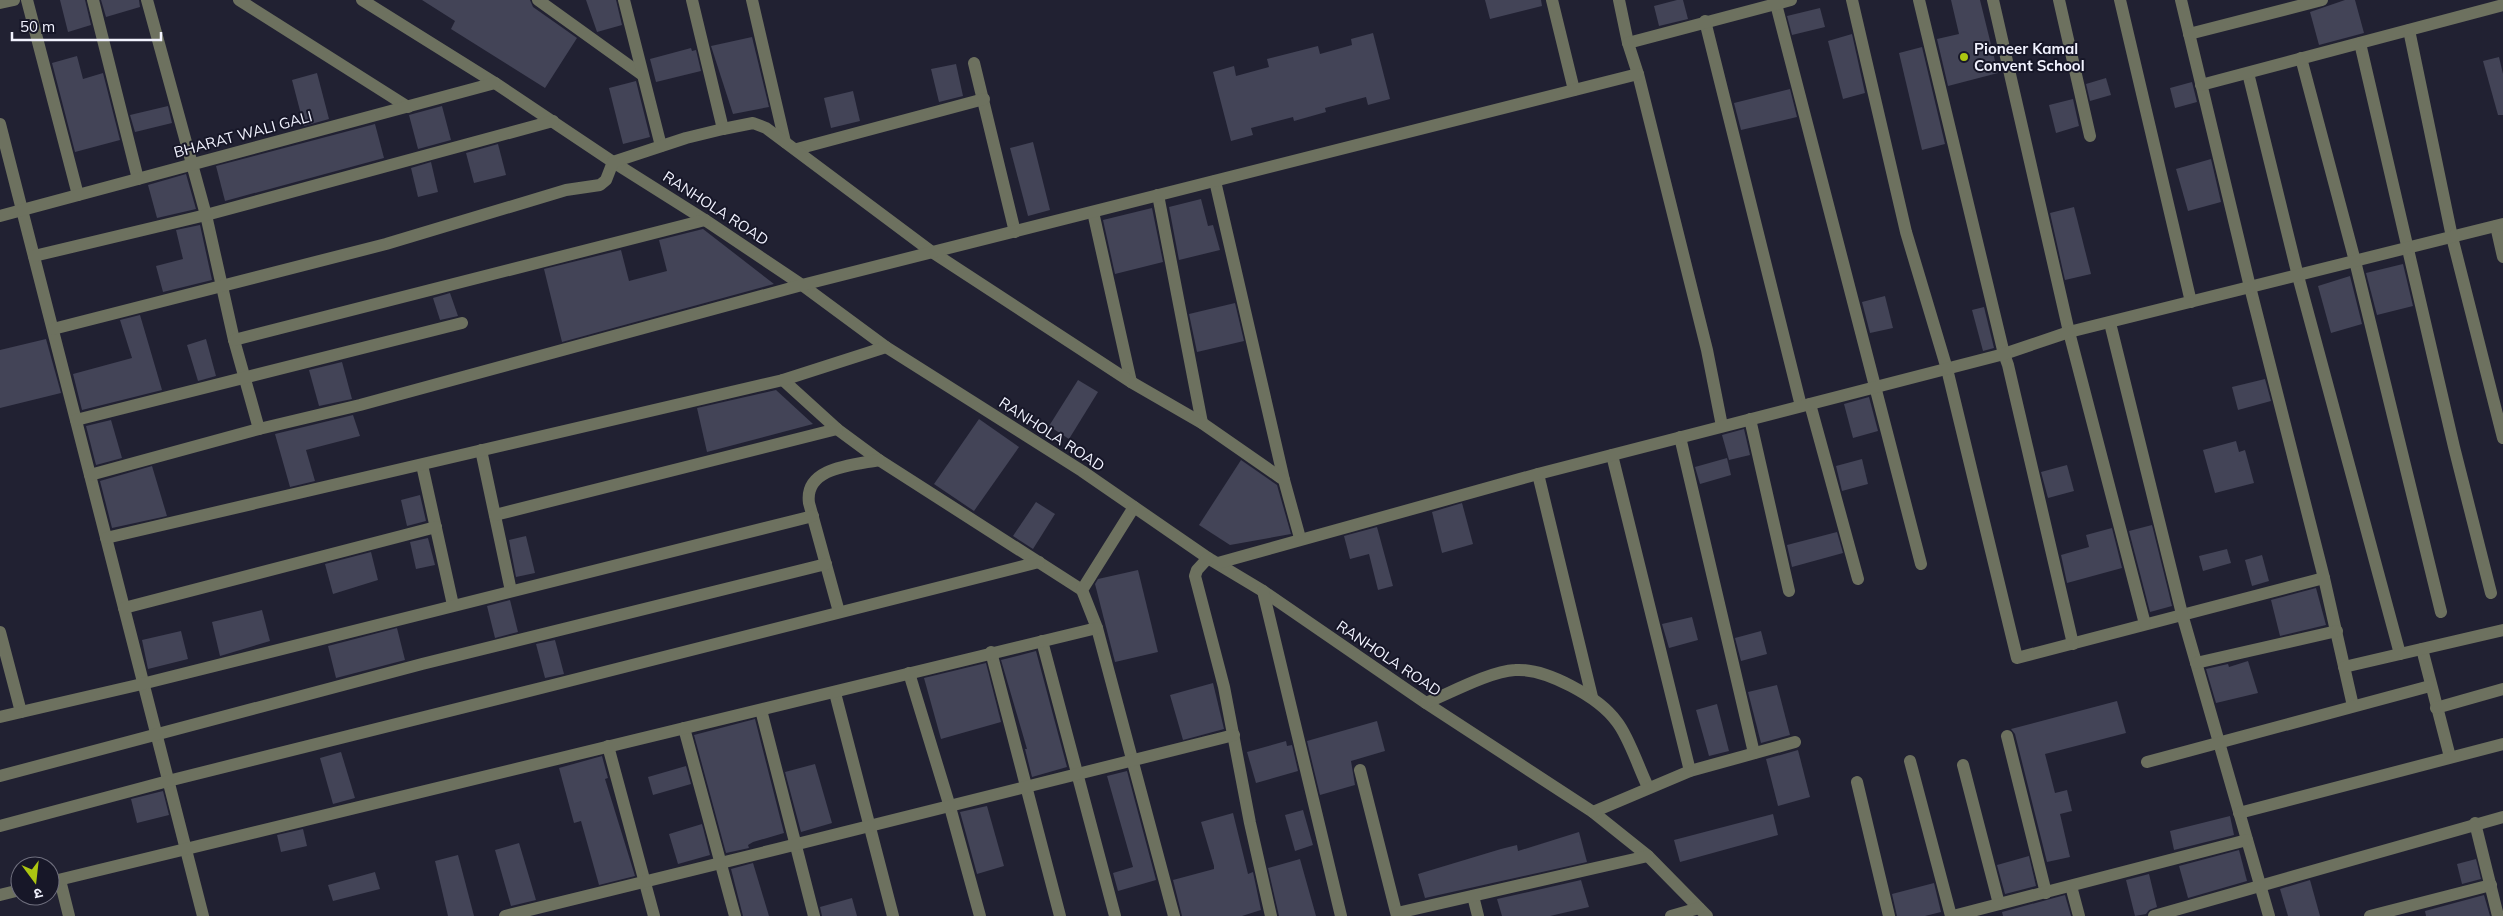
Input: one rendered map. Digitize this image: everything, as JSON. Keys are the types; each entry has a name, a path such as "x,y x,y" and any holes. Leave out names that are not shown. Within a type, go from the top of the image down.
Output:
{"street":[{"path":"0,4 14,0"},
{"path":"27,0 78,195"},
{"path":"93,0 138,179"},
{"path":"147,0 206,215 234,340 259,429"},
{"path":"238,0 408,107"},
{"name":"RANHOLA ROAD","path":"362,0 495,83 613,162 705,220 802,285 886,347 1082,471 1213,560 1263,591 1426,703 1593,812 1648,856 1703,912"},
{"path":"538,0 642,74"},
{"path":"624,0 661,146"},
{"path":"692,0 723,129"},
{"path":"752,0 785,142"},
{"path":"1552,0 1574,90"},
{"path":"1618,0 1707,350 1722,426"},
{"path":"1628,43 1705,21 1791,0"},
{"path":"1852,0 1906,232 1947,369 2017,658 2324,578"},
{"path":"1919,0 2008,365 2072,644"},
{"path":"1992,0 2069,332 2145,624"},
{"path":"2059,0 2090,136"},
{"path":"2120,0 2191,302"},
{"path":"2181,0 2250,288 2324,578 2352,706"},
{"path":"2189,34 2322,0"},
{"path":"1776,4 1921,564"},
{"path":"2202,85 2503,5"},
{"path":"1705,21 1806,405 1858,579"},
{"path":"2409,30 2452,237 2503,438"},
{"path":"2360,43 2454,446 2492,593"},
{"path":"2301,58 2355,261 2441,612"},
{"path":"974,63 1015,232"},
{"path":"2248,73 2298,276 2400,654"},
{"path":"90,475 259,429 360,405 802,285 1638,74"},
{"name":"BHARAT WALI GALI","path":"0,216 495,83"},
{"path":"796,149 984,100"},
{"path":"34,256 206,215 553,121"},
{"path":"53,329 386,244 566,190 600,185 606,180 613,162 661,146 753,123 766,128 796,149 932,252 1131,382 1202,423 1284,480"},
{"path":"0,126 203,916"},
{"path":"1215,181 1284,480 1300,538"},
{"path":"1158,195 1202,423"},
{"path":"1092,212 1131,382"},
{"path":"234,340 705,220"},
{"path":"1271,916 1250,823 1224,687 1195,576 1197,570 1213,560 2004,354 2069,332 2499,225 2503,257"},
{"path":"76,420 462,323"},
{"path":"2110,323 2182,614 2269,916"},
{"path":"106,538 783,380 886,347"},
{"path":"783,380 837,429 879,460 1082,590 1096,628 1174,916"},
{"path":"1750,419 1789,591"},
{"path":"495,515 837,429"},
{"path":"1680,437 1754,753"},
{"path":"481,450 512,591"},
{"path":"1612,455 1690,771"},
{"path":"839,612 808,494 810,484 818,476 836,469 879,460"},
{"path":"422,465 453,604"},
{"path":"1538,474 1592,697"},
{"path":"1082,590 1134,507"},
{"path":"0,717 142,684 453,604 813,516"},
{"path":"124,608 436,526"},
{"path":"0,826 168,781 1039,562"},
{"path":"0,776 155,733 422,664 826,564"},
{"path":"1263,591 1341,916"},
{"path":"60,880 608,746 835,693 991,652 1096,628"},
{"path":"2196,663 2336,630"},
{"path":"2344,667 2503,630"},
{"path":"0,632 21,712"},
{"path":"1042,641 1079,773 1115,916"},
{"path":"2422,649 2430,686 2450,757"},
{"path":"991,652 1024,786 1060,916"},
{"path":"1426,703 1494,675 1514,670 1536,670 1592,697 1617,722 1648,787"},
{"path":"909,673 980,916"},
{"path":"2146,762 2430,686"},
{"path":"2436,708 2503,689"},
{"path":"835,693 893,916"},
{"path":"760,710 814,916"},
{"path":"684,728 735,916"},
{"path":"505,916 796,844 870,828 950,808 1024,786 1234,735"},
{"path":"2007,736 2046,893"},
{"path":"1593,812 1648,787 1690,771 1795,742"},
{"path":"2239,813 2503,744"},
{"path":"608,746 654,916"},
{"path":"1910,761 1952,916 2247,840"},
{"path":"1963,765 1999,904"},
{"path":"1360,770 1397,915 1648,856"},
{"path":"1857,782 1889,916"},
{"path":"2154,916 2260,887 2476,823 2503,817"},
{"path":"2476,823 2498,916"},
{"path":"2071,886 2079,916"},
{"path":"2370,916 2491,886"},
{"path":"60,894 69,916"},
{"path":"1473,896 1478,916"},
{"path":"1671,916 1703,912"}],"building":[{"path":"60,0 85,0 91,25 68,32"},
{"path":"101,0 139,0 140,7 106,17"},
{"path":"422,0 530,0 533,7 577,38 545,88 451,29 455,21"},
{"path":"586,0 616,0 622,25 597,32"},
{"path":"1485,0 1541,0 1542,6 1490,19"},
{"path":"1683,0 1688,19 1659,26 1654,6"},
{"name":"Pioneer Kamal Convent School","path":"1951,0 1980,0 1998,73 1948,86 1937,39 1959,34"},
{"path":"2345,0 2355,0 2364,33 2319,45 2310,12"},
{"path":"1820,8 1825,27 1792,35 1787,16"},
{"path":"1373,33 1390,99 1368,105 1366,97 1325,108 1326,112 1294,121 1293,117 1251,128 1253,135 1231,141 1213,72 1234,66 1236,76 1269,67 1267,59 1318,46 1320,54 1352,45 1351,39"},
{"path":"1852,34 1865,93 1843,99 1828,41"},
{"path":"752,37 769,107 733,114 711,46"},
{"path":"1922,47 1945,144 1922,150 1899,53"},
{"path":"691,48 692,51 696,50 701,71 656,82 650,59"},
{"path":"77,56 83,79 103,73 120,140 75,152 52,63"},
{"path":"2499,57 2503,74 2503,115 2498,115 2483,61"},
{"path":"956,64 963,96 939,102 931,69"},
{"path":"317,73 329,119 304,126 292,80"},
{"path":"2106,78 2111,95 2090,101 2086,84"},
{"path":"636,81 650,137 623,144 609,88"},
{"path":"2192,82 2197,102 2175,108 2170,88"},
{"path":"1790,89 1797,117 1741,130 1734,103"},
{"path":"853,91 860,121 831,128 824,98"},
{"path":"2073,99 2079,126 2056,133 2049,105"},
{"path":"168,106 172,123 135,132 130,115"},
{"path":"442,106 451,140 418,149 409,115"},
{"path":"375,124 384,158 225,201 216,166"},
{"path":"1033,142 1050,210 1028,216 1010,148"},
{"path":"498,144 506,175 474,183 466,153"},
{"path":"2211,159 2221,202 2188,211 2176,169"},
{"path":"431,162 438,192 418,197 411,168"},
{"path":"186,174 196,209 157,218 148,185"},
{"path":"1201,199 1208,226 1213,225 1220,250 1179,260 1169,207"},
{"path":"2074,207 2091,274 2065,280 2050,213"},
{"path":"1152,208 1163,262 1115,274 1103,220"},
{"path":"200,225 212,280 163,292 156,266 183,259 176,230"},
{"path":"703,229 774,284 562,342 544,269 621,250 629,281 667,271 659,240"},
{"path":"2403,264 2413,306 2377,315 2366,273"},
{"path":"2350,276 2362,324 2331,333 2318,286"},
{"path":"450,293 458,316 440,320 433,298"},
{"path":"1885,296 1893,328 1870,333 1862,302"},
{"path":"1235,303 1244,341 1197,352 1189,314"},
{"path":"1984,307 1994,348 1983,351 1972,310"},
{"path":"140,315 162,390 82,410 73,374 132,358 120,320"},
{"path":"46,339 61,393 0,408 0,350"},
{"path":"206,339 216,376 198,381 187,345"},
{"path":"342,362 352,399 319,406 309,370"},
{"path":"2265,379 2271,401 2238,410 2232,387"},
{"path":"1078,380 1098,392 1069,439 1049,426"},
{"path":"776,390 813,424 707,452 697,408"},
{"path":"1869,397 1878,431 1853,438 1844,404"},
{"path":"353,415 360,436 306,450 315,481 290,487 275,434"},
{"path":"979,419 1019,447 974,511 934,484"},
{"path":"111,420 122,458 96,465 86,426"},
{"path":"1744,429 1750,455 1729,460 1722,435"},
{"path":"2236,441 2239,452 2245,450 2254,483 2215,493 2203,450"},
{"path":"1727,458 1731,475 1700,484 1695,467"},
{"path":"1862,459 1868,484 1842,491 1836,466"},
{"path":"1241,460 1277,485 1291,534 1230,545 1199,525"},
{"path":"2067,465 2074,491 2048,498 2041,472"},
{"path":"152,466 167,516 112,528 100,481"},
{"path":"420,495 426,521 407,526 401,500"},
{"path":"1036,502 1055,514 1033,549 1013,536"},
{"path":"1462,503 1473,544 1442,553 1432,512"},
{"path":"2152,525 2172,606 2150,612 2129,531"},
{"path":"1377,527 1393,586 1378,590 1369,554 1350,559 1344,536"},
{"path":"2112,528 2122,568 2067,583 2061,555 2089,547 2086,535"},
{"path":"1837,532 1843,553 1792,567 1787,545"},
{"path":"526,536 535,573 516,577 509,540"},
{"path":"428,538 435,565 416,569 410,542"},
{"path":"2227,549 2231,563 2203,571 2199,556"},
{"path":"371,552 378,580 333,594 325,564"},
{"path":"2262,555 2269,581 2252,586 2245,560"},
{"path":"1138,570 1158,652 1115,662 1095,584 1098,579"},
{"path":"2316,588 2326,625 2280,636 2271,600"},
{"path":"510,600 518,632 495,638 487,606"},
{"path":"262,610 270,641 220,656 212,622"},
{"path":"1692,617 1698,640 1669,648 1662,624"},
{"path":"397,628 405,660 336,678 328,646"},
{"path":"181,631 188,659 148,669 142,640"},
{"path":"1761,631 1767,654 1741,661 1735,638"},
{"path":"555,640 564,674 545,678 536,644"},
{"path":"1036,651 1067,767 1032,777 1025,749 1027,749 1001,660"},
{"path":"2248,661 2258,693 2216,703 2206,669 2228,664 2229,667"},
{"path":"986,663 1001,722 941,739 924,678"},
{"path":"1213,683 1224,729 1183,740 1170,695"},
{"path":"1777,685 1790,735 1761,743 1748,692"},
{"path":"2117,701 2126,733 2045,754 2055,793 2067,790 2072,811 2060,814 2070,857 2047,862 2015,734 2011,729"},
{"path":"1717,704 1729,751 1709,756 1696,710"},
{"path":"755,719 784,833 753,842 748,845 749,848 726,853 694,735"},
{"path":"1377,721 1385,751 1351,761 1355,785 1320,795 1307,741"},
{"path":"1286,741 1287,746 1292,745 1298,771 1256,783 1247,752"},
{"path":"1798,750 1810,797 1778,806 1766,759"},
{"path":"341,752 355,798 333,804 320,758"},
{"path":"602,756 608,778 605,779 635,876 599,885 581,821 574,823 559,768"},
{"path":"815,764 832,823 801,832 785,772"},
{"path":"686,766 691,784 653,795 648,777"},
{"path":"1127,771 1156,880 1118,891 1113,873 1133,867 1107,776"},
{"path":"163,791 169,815 137,823 131,799"},
{"path":"987,806 1004,866 977,874 960,812"},
{"path":"1303,810 1313,845 1295,851 1285,815"},
{"path":"1233,813 1248,874 1253,872 1261,910 1242,916 1182,916 1173,880 1214,869 1201,822"},
{"path":"1773,814 1778,835 1680,862 1674,840"},
{"path":"2230,816 2234,835 2174,850 2170,831"},
{"path":"702,824 710,855 678,864 669,834"},
{"path":"303,829 307,846 281,852 277,835"},
{"path":"1579,832 1587,862 1425,898 1418,874 1501,849 1517,845 1518,851"},
{"path":"519,843 536,900 511,906 495,850"},
{"path":"2239,850 2247,881 2188,898 2179,866"},
{"path":"458,855 474,916 448,916 435,861"},
{"path":"2029,856 2036,886 2005,894 1997,865"},
{"path":"1300,859 1316,916 1279,916 1268,868"},
{"path":"2476,859 2481,879 2462,884 2457,864"},
{"path":"753,863 769,916 743,916 731,869"},
{"path":"375,872 380,889 333,901 328,885"},
{"path":"2149,874 2157,907 2149,910 2146,914 2135,916 2126,880"},
{"path":"1581,880 1589,907 1550,916 1502,916 1497,899"},
{"path":"2310,880 2320,916 2288,916 2280,889"},
{"path":"1934,883 1941,912 1925,916 1897,916 1892,894"},
{"path":"2065,895 2071,916 2003,916 2002,912"},
{"path":"2484,895 2490,916 2426,916 2425,911"},
{"path":"852,898 857,916 822,916 820,907"}],"place":[{"name":"Pioneer Kamal Convent School","path":"1964,57"}]}
